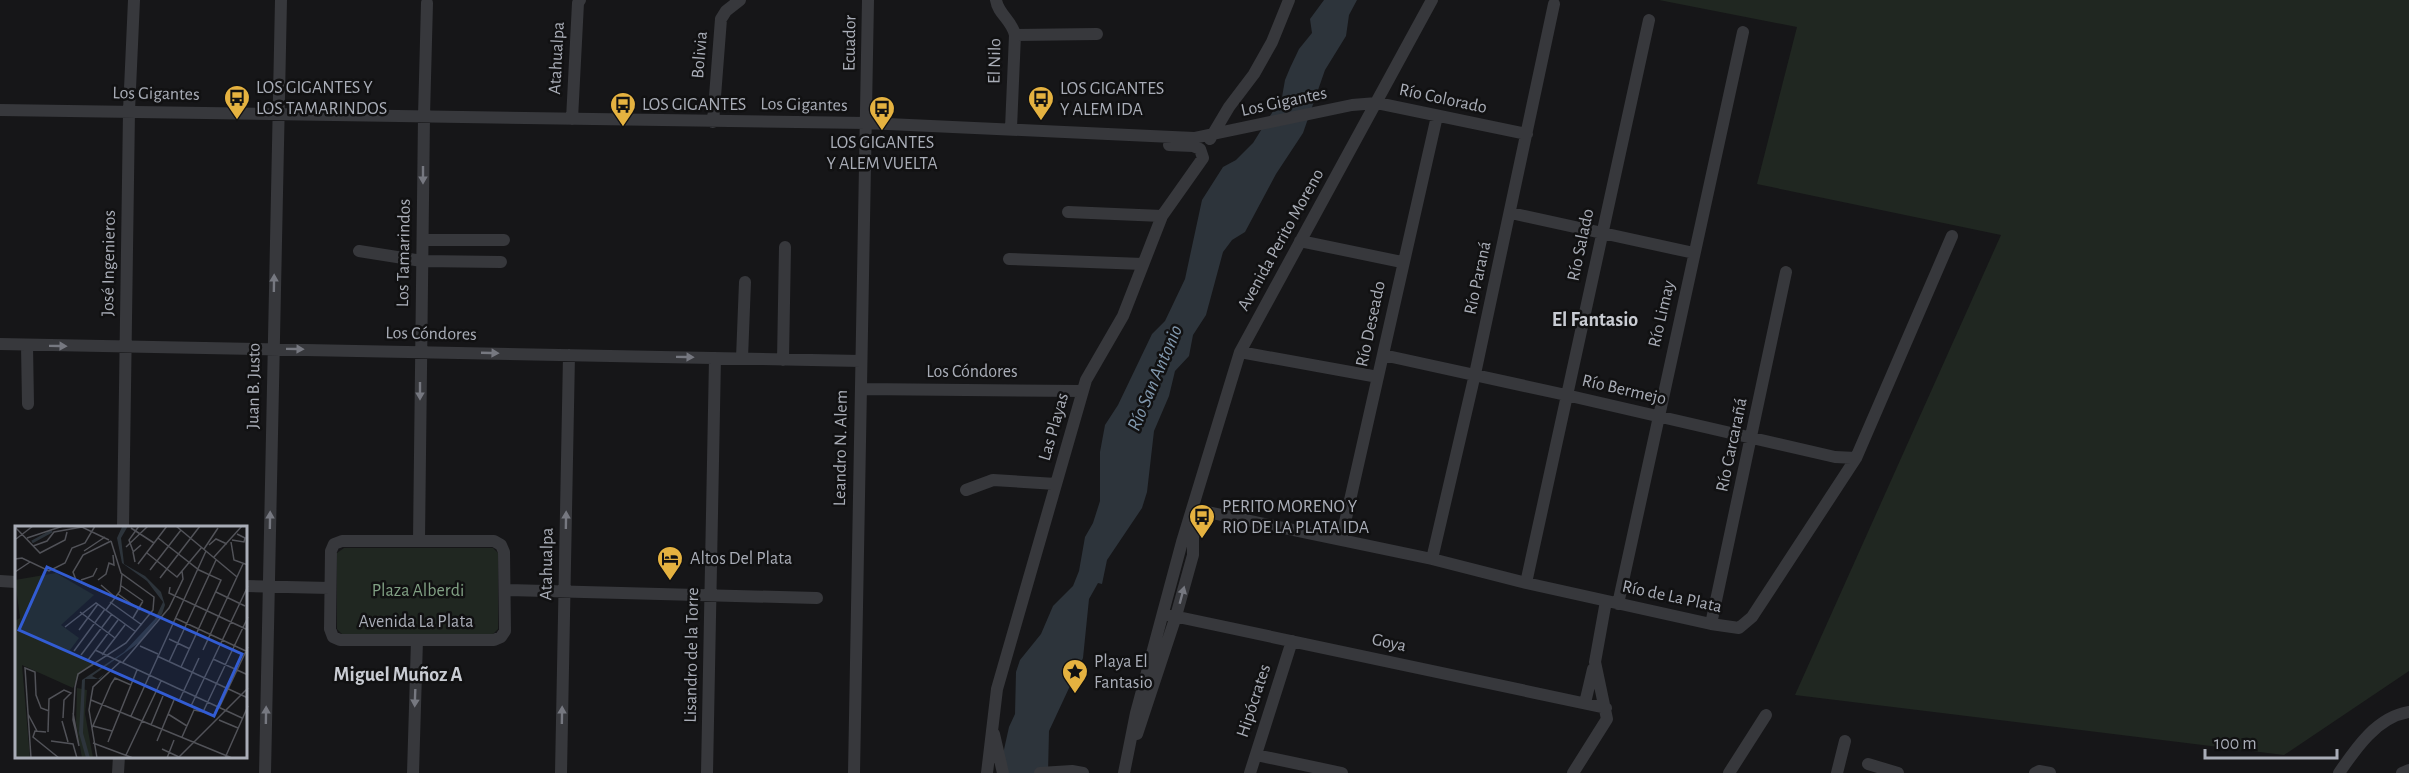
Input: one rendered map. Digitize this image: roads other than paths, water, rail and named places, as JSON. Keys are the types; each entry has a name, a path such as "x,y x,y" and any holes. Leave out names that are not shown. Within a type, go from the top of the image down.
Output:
{"street":[{"name":"José Ingenieros","path":"123,526 129,111 134,0"},
{"name":"Juan B. Justo","path":"265,773 281,0"},
{"name":"Atahualpa","path":"572,119 580,0"},
{"name":"Bolivia","path":"713,122 721,19 726,11 740,0"},
{"name":"Ecuador","path":"866,123 868,0"},
{"name":"El Nilo","path":"996,0 998,8 1011,22 1015,35 1011,128"},
{"name":"Las Playas","path":"987,773 997,689 1086,380 1123,316 1162,216 1203,156 1229,107 1254,74 1272,42 1289,0"},
{"name":"Avenida Perito Moreno","path":"1124,773 1130,750 1144,717 1170,615 1193,555 1194,509 1240,352 1432,0"},
{"name":"Los Tamarindos","path":"419,540 427,3"},
{"name":"Río Paraná","path":"1432,559 1475,374 1554,4"},
{"name":"Río Salado","path":"1526,583 1649,21"},
{"name":"Río Limay","path":"1585,703 1658,416 1743,32"},
{"path":"1015,35 1097,34"},
{"name":"Río Colorado","path":"1352,105 1377,103 1527,134"},
{"name":"Los Gigantes","path":"0,110 866,123 1011,128 1162,137 1208,136 1352,105"},
{"name":"Río Deseado","path":"1341,540 1402,262 1437,116"},
{"name":"Leandro N. Alem","path":"854,773 866,123"},
{"path":"1109,134 1131,141 1193,146 1200,149 1203,156"},
{"path":"1068,212 1162,216"},
{"path":"1510,213 1694,253"},
{"name":"Río de La Plata","path":"1194,509 1432,559 1612,603 1739,628 1748,623 1856,459 1952,236"},
{"path":"423,240 504,240"},
{"path":"1300,241 1402,262"},
{"path":"783,360 785,247"},
{"path":"359,252 422,261 501,262"},
{"path":"1009,259 1143,264"},
{"name":"Río Carcarañá","path":"1711,624 1786,272"},
{"path":"742,358 745,282"},
{"name":"Los Cóndores","path":"0,344 421,351 861,362"},
{"path":"27,345 28,404"},
{"path":"1240,352 1378,377"},
{"name":"Atahualpa","path":"561,773 569,356"},
{"name":"Río Bermejo","path":"1383,356 1475,374 1835,457 1856,459"},
{"name":"Lisandro de la Torre","path":"707,773 715,358"},
{"name":"Los Cóndores","path":"861,389 1083,391"},
{"path":"966,490 993,480 1056,484"},
{"name":"Avenida La Plata","path":"419,540 494,541 499,543 504,552 505,631 498,639 340,640 333,637 330,629 330,588 332,551 338,542 419,540"},
{"path":"0,581 15,582"},
{"path":"248,586 330,588"},
{"path":"505,590 817,598"},
{"name":"Goya","path":"1170,615 1606,708"},
{"path":"413,773 417,640"},
{"name":"Hipócrates","path":"1250,773 1292,641"},
{"path":"1573,773 1607,719 1595,662"},
{"path":"2339,773 2348,767 2376,728 2394,716 2409,712"},
{"path":"1729,773 1766,715"},
{"path":"992,727 1003,773"},
{"path":"1837,773 1845,741"},
{"path":"1256,755 1342,773"},
{"path":"118,773 119,758"},
{"path":"1868,764 1898,773"},
{"path":"2402,773 2409,770"},
{"path":"1040,773 1072,771 1083,773"},
{"path":"2035,773 2039,771 2050,773"}],"water":[{"name":"Río San Antonio","path":"1324,0 1357,0 1349,15 1346,36 1325,70 1303,133 1276,174 1245,232 1232,240 1223,252 1206,315 1193,335 1189,356 1175,371 1169,396 1154,431 1147,492 1142,508 1107,560 1102,584 1098,583 1089,599 1083,658 1049,731 1048,773 1005,773 1003,754 1009,727 1015,714 1016,672 1020,660 1041,634 1053,606 1073,586 1079,571 1085,537 1093,523 1100,501 1100,452 1105,425 1118,405 1152,334 1165,321 1185,279 1202,200 1223,167 1236,160 1253,143 1282,97 1290,68 1299,49 1312,33 1310,19"}],"place":[{"name":"LOS GIGANTES Y LOS TAMARINDOS","path":"237,121"},
{"name":"LOS GIGANTES Y ALEM IDA","path":"1041,122"},
{"name":"LOS GIGANTES","path":"623,128"},
{"name":"LOS GIGANTES Y ALEM VUELTA","path":"882,132"},
{"name":"PERITO MORENO Y RIO DE LA PLATA IDA","path":"1202,540"},
{"name":"Altos Del Plata","path":"670,582"},
{"name":"Playa El Fantasio","path":"1075,695"}],"district":[{"name":"El Fantasio","path":"1595,320"},
{"name":"Miguel Muñoz A","path":"398,675"}],"park label":[{"name":"Plaza Alberdi","path":"418,591"}]}
